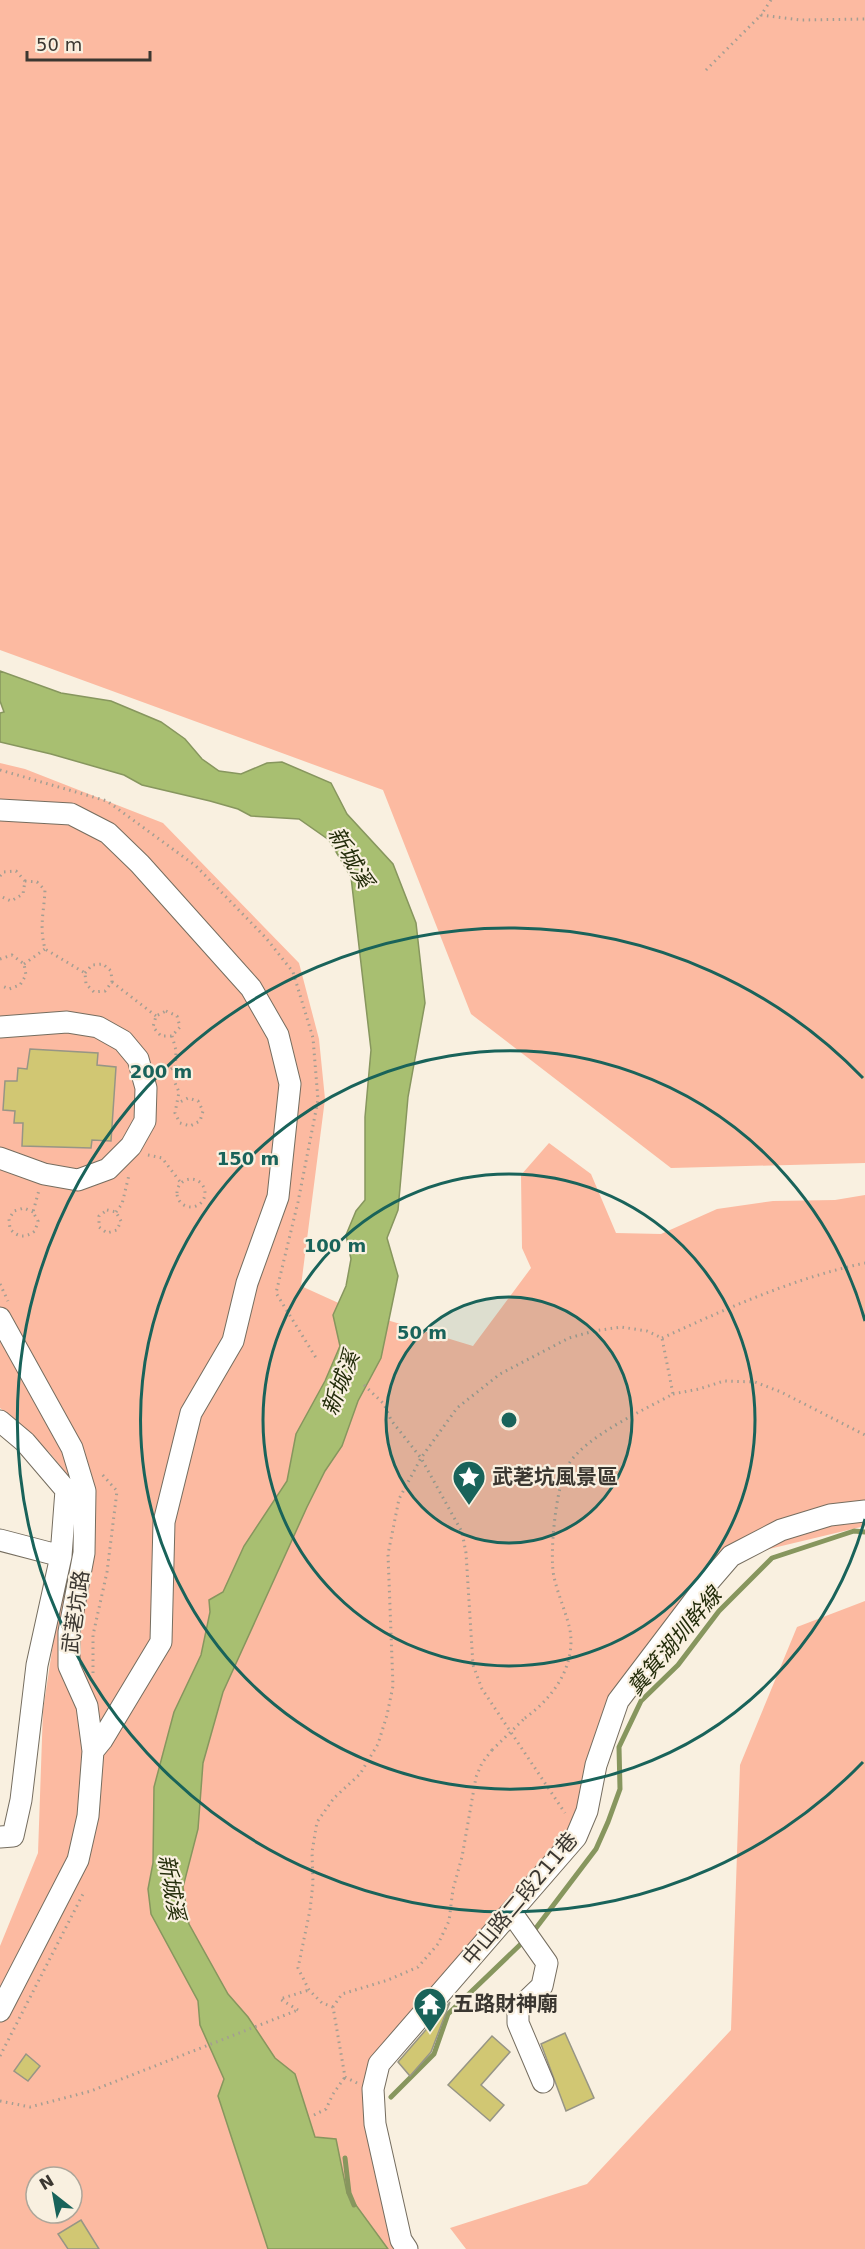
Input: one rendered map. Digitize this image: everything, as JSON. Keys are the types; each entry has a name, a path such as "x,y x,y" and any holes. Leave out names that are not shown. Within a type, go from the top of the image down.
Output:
{"street":[{"path":"0,810 71,814 108,833 140,864 250,988 278,1035 290,1084 278,1197 247,1283 233,1341 190,1413 164,1522 161,1642 102,1740 93,1751"},
{"path":"0,1027 67,1022 98,1027 123,1041 138,1059 146,1088 145,1121 131,1146 108,1169 78,1180 44,1174 0,1158"},
{"name":"武荖坑路","path":"0,1318 72,1448 85,1491 84,1553 69,1632 69,1665 87,1706 93,1751 88,1816 78,1860 0,2011"},
{"path":"0,1420 25,1443 66,1490 61,1556 37,1665 21,1800 13,1836 0,1837"},
{"name":"中山路二段211巷","path":"407,2249 401,2240 375,2124 373,2089 379,2064 520,1924 576,1837 587,1811 596,1765 618,1701 706,1585 731,1556 781,1530 830,1515 865,1511"},
{"path":"0,1540 61,1556"},
{"path":"520,1924 547,1963 542,1986 518,2009 518,2023 543,2082"}],"path":[{"path":"705,70 761,15 771,0"},
{"path":"761,15 801,20 865,19"},
{"path":"0,876 3,872 16,871 25,881 38,882 45,890 41,919 41,934 45,949 85,974"},
{"path":"0,896 11,901 22,894 25,881"},
{"path":"24,963 45,949"},
{"path":"0,959 12,955 24,963 26,975 21,985 9,989 0,985"},
{"path":"103,964 111,971 112,982 105,991 94,992 86,984 85,974 92,965 103,964"},
{"path":"112,982 156,1016"},
{"path":"166,1011 177,1016 180,1027 172,1036 161,1036 153,1027 156,1016 166,1011"},
{"path":"172,1036 176,1050 174,1067 179,1092 175,1113 180,1123 190,1126 200,1121 203,1111 198,1101 188,1098 178,1103"},
{"path":"131,1146 138,1156 151,1154 162,1158 181,1183"},
{"path":"117,1212 127,1186 131,1146"},
{"path":"190,1179 200,1182 205,1190 204,1200 196,1207 187,1207 179,1202 176,1192 181,1183 190,1179"},
{"path":"298,1202 276,1293 318,1361"},
{"path":"24,1208 33,1212 38,1221 35,1231 27,1237 17,1236 10,1229 9,1219 14,1211 24,1208"},
{"path":"107,1210 117,1212 121,1221 117,1230 107,1233 99,1227 99,1216 107,1210"},
{"path":"662,1338 754,1297 794,1282 865,1263"},
{"path":"333,2007 322,2003 309,1990 298,1968 310,1910 313,1883 312,1852 317,1822 334,1798 360,1774 378,1744 384,1725 393,1686 388,1554 399,1499 421,1458 457,1408 500,1374 569,1338 594,1331 621,1327 647,1330 662,1338"},
{"path":"662,1338 673,1394"},
{"path":"314,2115 326,2109 345,2077 333,2007 342,1994 388,1980 418,1967 438,1944 449,1921 453,1889 462,1857 476,1777 482,1763 525,1718 542,1706 568,1668 570,1632 554,1575 555,1515 558,1491 568,1465 582,1449 611,1428 673,1394 724,1381 755,1382 781,1392 865,1435"},
{"path":"364,1385 384,1404 391,1420 421,1458 462,1532 466,1553 473,1665 482,1689 502,1722 553,1794 568,1818 576,1837"},
{"path":"0,2101 30,2107 91,2091 298,2010 280,1999 309,1990"},
{"path":"345,2077 373,2089"}],"shaded area":[{"path":"0,0 865,0 865,1163 671,1168 471,1014 383,790 0,650"},
{"name":"武荖坑風景區","path":"0,763 25,769 163,823 299,963 319,1039 325,1099 301,1286 354,1310 473,1346 531,1268 522,1248 521,1175 549,1143 591,1174 616,1233 661,1234 717,1209 773,1201 835,1200 865,1195 865,1526 769,1549 733,1564 624,1707 584,1840 552,1882 506,1927 363,2099 389,2180 415,2249 0,2249 0,1946 38,1853 43,1710 77,1486 49,1452 0,1408"},
{"path":"865,1601 865,2249 466,2249 450,2228 587,2184 731,2030 740,1765 797,1627"}],"water":[{"name":"新城溪","path":"0,671 61,693 111,701 161,722 185,739 202,759 219,771 241,774 267,763 282,762 331,783 347,814 393,864 416,923 425,1003 408,1097 398,1210 387,1238 398,1276 381,1358 358,1401 342,1446 325,1471 307,1507 223,1692 203,1763 198,1829 183,1887 189,1924 228,1994 248,2017 275,2058 295,2074 315,2137 336,2139 347,2193 388,2249 268,2249 218,2096 224,2079 200,2025 198,2001 151,1914 148,1889 153,1863 154,1787 174,1712 201,1655 210,1612 209,1600 223,1592 244,1546 287,1481 296,1434 325,1381 340,1346 333,1315 346,1286 351,1259 346,1235 356,1211 365,1200 365,1117 371,1050 351,877 329,840 299,819 251,816 238,809 210,801 142,785 124,775 0,742 0,713 4,712 0,701"}],"building":[{"path":"30,1049 98,1053 97,1065 116,1067 111,1141 92,1140 91,1148 22,1146 23,1123 14,1123 15,1111 3,1110 5,1081 17,1081 18,1068 27,1069"},
{"name":"五路財神廟","path":"450,2002 431,2052 410,2076 398,2062"},
{"path":"565,2033 594,2098 566,2111 541,2044"},
{"path":"492,2036 510,2052 481,2085 504,2105 490,2121 448,2085"},
{"path":"26,2054 40,2066 28,2081 14,2071"},
{"path":"73,2225 84,2225 99,2249 68,2249 58,2234"}],"waterway":[{"name":"糞箕湖圳幹線","path":"533,1932 596,1849 620,1789 619,1747 641,1701 678,1665 719,1611 772,1558 854,1531 865,1532"},
{"name":"糞箕湖圳幹線","path":"391,2097 434,2054 448,2014 524,1941"},
{"name":"糞箕湖圳幹線","path":"345,2158 349,2193 354,2205"}],"place":[{"name":"武荖坑風景區","path":"469,1506"},
{"name":"五路財神廟","path":"430,2033"}]}
